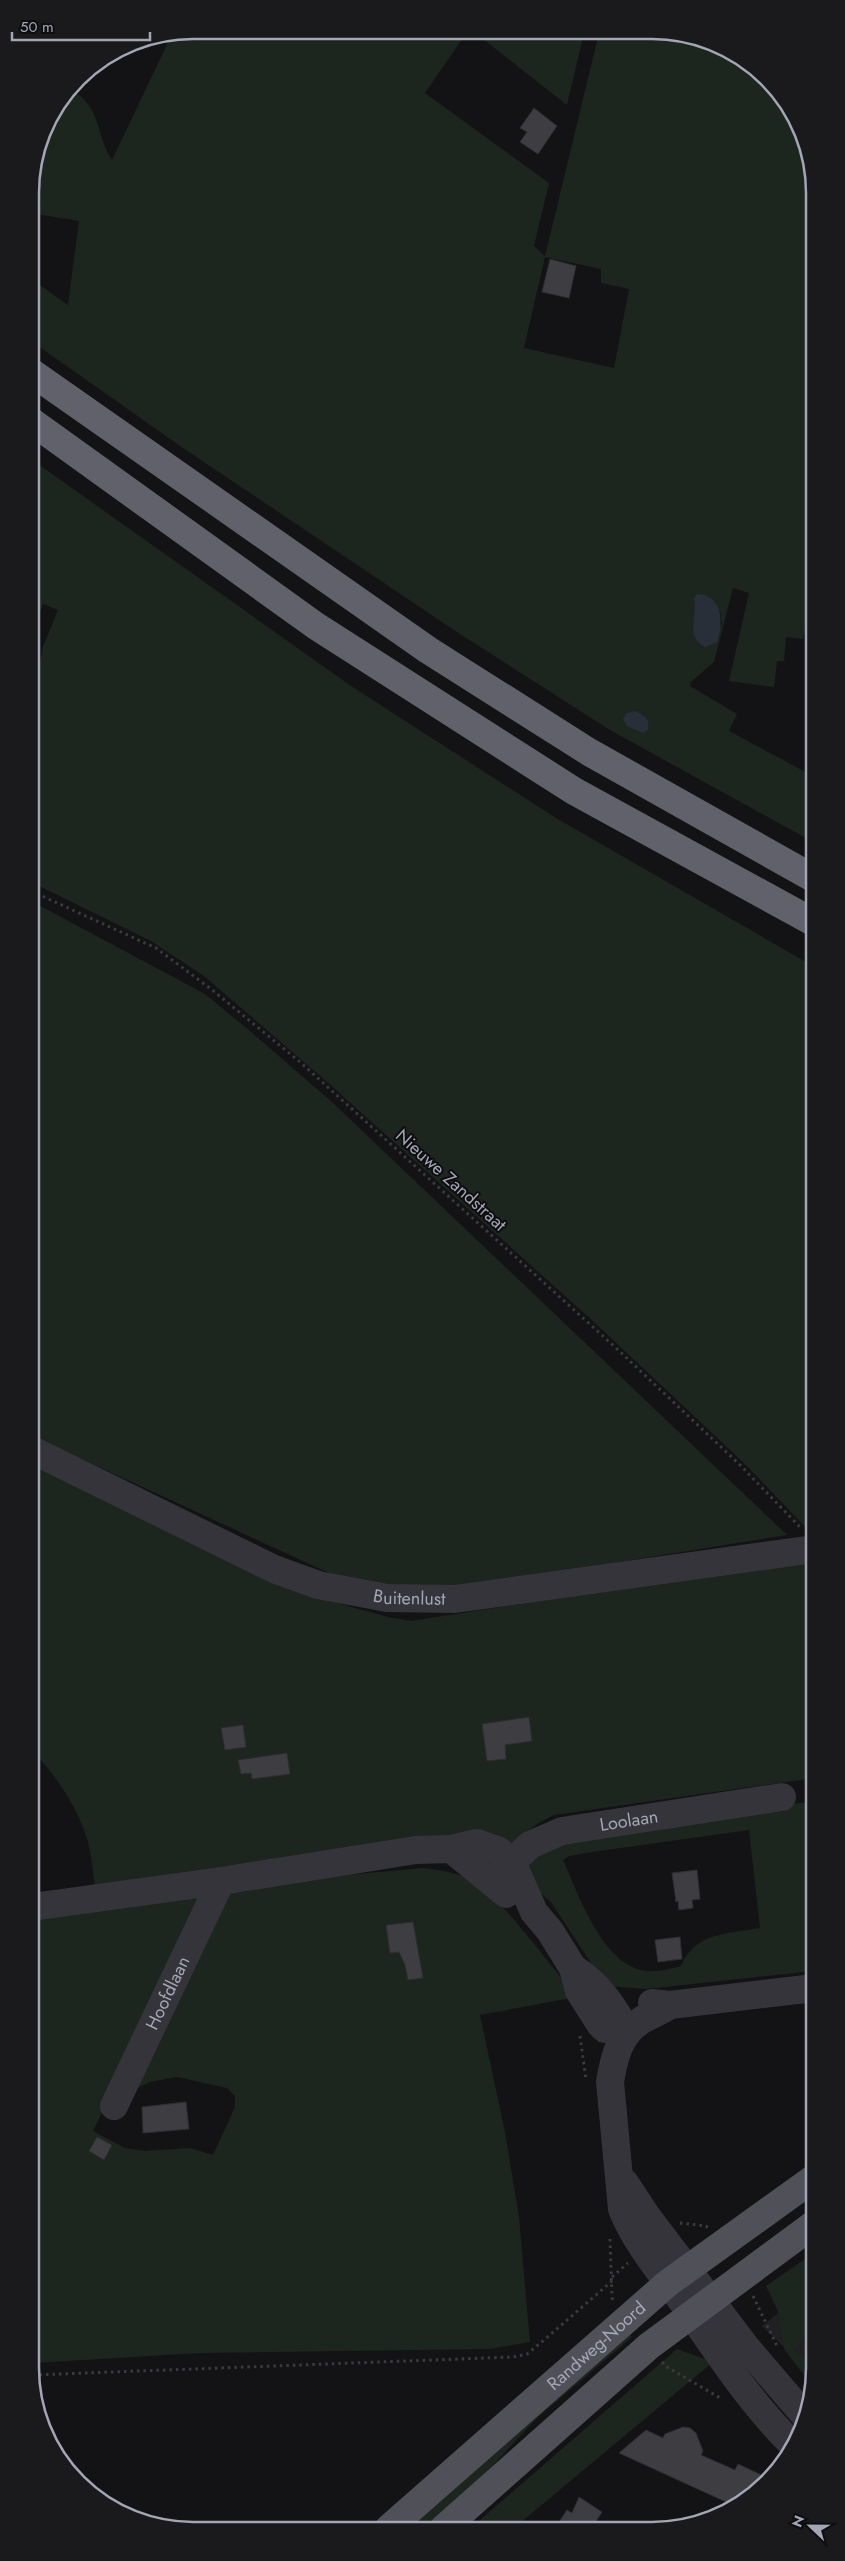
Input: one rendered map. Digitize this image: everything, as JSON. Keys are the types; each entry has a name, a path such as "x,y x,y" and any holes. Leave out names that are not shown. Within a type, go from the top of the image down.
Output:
{"highway":[{"path":"39,378 428,650 589,752 806,874"},
{"path":"39,427 316,626 574,790 776,904 806,919"},
{"path":"776,904 806,929"}],"main road":[{"name":"Randweg-Noord","path":"396,2522 678,2275 806,2184"},
{"name":"Randweg-Noord","path":"451,2522 642,2352 700,2306 806,2230"}],"street":[{"name":"Buitenlust","path":"39,1453 274,1570 318,1586 387,1598 455,1599 806,1543"},
{"name":"Loolaan","path":"492,1881 530,1845 562,1831 782,1798"},
{"path":"39,1906 221,1881 416,1850 451,1849 477,1844 499,1851 512,1862 534,1912 550,1931 573,1968 590,1978 617,2025 618,2048 610,2082 621,2177 622,2209 628,2225 678,2275 700,2306 761,2410 789,2440"},
{"path":"451,1849 509,1897 534,1912"},
{"name":"Hoofdlaan","path":"114,2106 221,1881"},
{"path":"617,2025 641,2021 670,2005 806,1989"},
{"path":"700,2306 746,2347 800,2410"}],"path":[{"name":"Nieuwe Zandstraat","path":"39,895 156,948 211,988 293,1056 629,1361 738,1463 806,1538"},
{"path":"677,2223 706,2226 720,2245"},
{"path":"39,2375 512,2357 527,2354 612,2280"}],"shaded area":[{"path":"182,39 462,39 425,93 549,183 534,246 545,256 598,39 663,39 702,47 730,59 761,84 780,107 790,124 798,143 805,172 806,630 803,639 786,637 784,661 777,661 774,687 729,681 749,593 733,588 714,662 691,682 690,686 737,714 729,731 806,772 806,838 610,730 460,634 183,448 39,347 39,284 68,305 79,221 39,214 40,172 50,134 59,115 75,93 87,103 93,112 112,160 169,41","holes":["545,257 601,269 601,283 629,289 614,368 524,348","694,599 720,611 722,624 700,645 695,638 697,609"]},
{"path":"483,39 583,39 567,105"},
{"path":"39,465 351,686 556,818 806,962 806,1528 745,1464 595,1323 326,1081 204,976 151,941 39,886 39,667 43,647 58,610 43,604 39,614"},
{"path":"697,594 712,599 717,605 721,619 717,642 705,647 695,638 694,632 694,599"},
{"path":"635,711 647,720 648,730 643,733 627,726 623,719 627,713"},
{"path":"39,905 205,994 250,1031 332,1102 787,1535 434,1592 357,1586 39,1439"},
{"path":"39,1461 330,1601 388,1617 411,1621 806,1559 806,1779 554,1815 537,1824 494,1860 469,1848 95,1888 89,1847 84,1829 72,1804 39,1758"},
{"path":"806,1802 806,1972 646,1989 606,1986 551,1902 516,1872 550,1843 589,1832","holes":["749,1830 760,1928 714,1936 695,1947 687,1955 681,1966 650,1971 630,1966 617,1956 594,1926 563,1860 569,1856 592,1852"]},
{"path":"423,1868 468,1878 479,1885 505,1909 564,1981 571,1998 480,2015 505,2132 519,2217 530,2342 490,2349 200,2353 39,2363 39,1918 209,1893 93,2131 125,2148 145,2151 190,2148 213,2155 235,2107 235,2096 227,2088 177,2077 150,2082 125,2094 228,1890 303,1879"},
{"path":"806,2258 806,2338 793,2350 806,2360 806,2378 784,2349 778,2311 766,2286"},
{"path":"806,2290 806,2368 762,2326"},
{"path":"627,2331 632,2337 537,2418 480,2479 432,2522 407,2522"},
{"path":"677,2349 713,2362 521,2522 478,2522"}],"building":[{"path":"534,108 557,126 538,154 520,142 527,132 520,128"},
{"path":"550,259 576,266 569,298 542,292"},
{"path":"529,1717 532,1741 505,1745 506,1759 487,1761 482,1724"},
{"path":"243,1725 246,1747 225,1750 221,1728"},
{"path":"287,1753 290,1774 252,1779 251,1773 241,1774 238,1760"},
{"path":"697,1870 700,1899 692,1900 693,1908 679,1910 672,1873"},
{"path":"413,1922 423,1978 408,1980 405,1965 399,1952 390,1953 386,1925"},
{"path":"680,1937 682,1959 658,1962 655,1940"},
{"path":"186,2102 189,2129 143,2133 142,2107"},
{"path":"97,2137 112,2145 104,2160 89,2151"},
{"path":"683,2427 690,2428 696,2433 703,2451 701,2455 735,2470 738,2464 763,2475 746,2491 728,2503 619,2453 646,2430 663,2438 665,2434"},
{"path":"579,2497 602,2512 596,2522 559,2522 567,2510 572,2513"}]}
